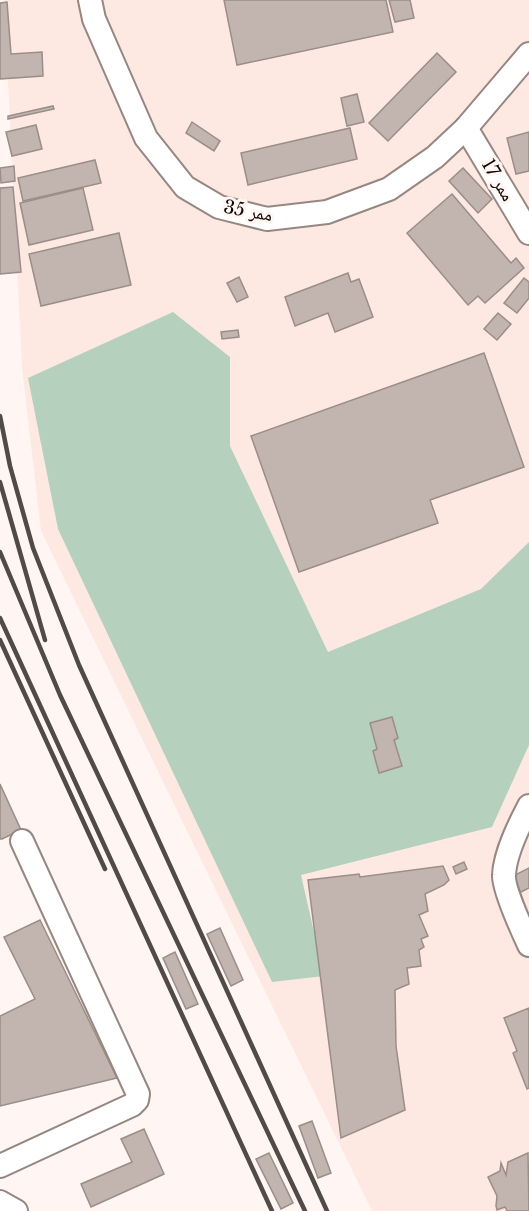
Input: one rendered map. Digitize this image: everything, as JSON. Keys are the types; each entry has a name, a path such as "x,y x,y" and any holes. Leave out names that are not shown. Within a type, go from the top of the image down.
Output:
{"street":[{"name":"ممر 35","path":"90,0 94,19 146,138 185,187 219,207 267,219 327,212 389,189 435,157 524,69"},
{"name":"ممر 17","path":"466,128 529,233"},
{"path":"529,806 515,832 503,877 517,920 529,945"},
{"path":"0,1166 132,1105 137,1100 138,1094 22,841"},
{"path":"0,1202 16,1211"}],"shaded area":[{"path":"4,0 529,0 529,1211 372,1211 41,531 22,367"}],"green space":[{"path":"173,312 230,357 230,446 328,652 481,589 529,542 529,745 492,827 301,875 324,976 272,982 58,529 28,378"}],"building":[{"path":"224,0 386,0 393,32 237,65"},
{"path":"389,0 410,0 414,18 395,22"},
{"path":"7,2 11,54 42,52 43,76 0,79 0,3"},
{"path":"437,53 456,72 388,141 369,123"},
{"path":"357,94 364,122 347,126 341,98"},
{"path":"53,106 54,109 8,119 8,116"},
{"path":"192,122 220,141 214,151 186,133"},
{"path":"36,125 42,149 12,156 6,132"},
{"path":"350,128 357,159 248,185 241,153"},
{"path":"529,132 529,171 516,174 507,138"},
{"path":"95,160 101,183 23,201 18,178"},
{"path":"14,166 15,181 1,183 0,168"},
{"path":"463,168 492,199 478,213 449,181"},
{"path":"13,187 21,272 0,274 0,188"},
{"path":"83,188 93,230 29,245 20,203"},
{"path":"452,194 511,263 516,258 524,268 485,303 478,296 468,305 407,233"},
{"path":"119,233 131,285 41,306 29,254"},
{"path":"348,273 351,282 359,279 373,317 335,332 328,313 295,326 285,297"},
{"path":"239,277 248,297 237,302 227,283"},
{"path":"524,278 529,282 529,298 517,313 504,303"},
{"path":"498,313 511,324 497,340 484,329"},
{"path":"238,330 239,337 222,339 221,332"},
{"path":"484,353 524,467 430,500 438,523 299,572 251,436"},
{"path":"392,717 398,738 394,740 402,766 379,773 373,751 377,749 370,723"},
{"path":"0,784 21,830 2,839 0,839"},
{"path":"464,862 467,869 456,874 453,867"},
{"path":"443,866 449,880 425,894 428,911 419,915 428,936 421,939 424,947 419,950 421,966 407,968 409,984 395,990 396,1046 405,1110 341,1138 308,880 359,874 360,877"},
{"path":"529,868 529,888 519,893 511,877"},
{"path":"40,920 117,1078 0,1106 0,1016 35,999 4,937"},
{"path":"220,928 243,980 231,986 207,934"},
{"path":"175,952 198,1004 186,1009 163,958"},
{"path":"529,1008 529,1088 527,1089 513,1053 517,1051 504,1018"},
{"path":"312,1121 331,1173 318,1178 299,1126"},
{"path":"144,1129 164,1174 91,1207 81,1184 132,1162 121,1139"},
{"path":"269,1153 293,1203 281,1209 256,1159"},
{"path":"528,1153 529,1211 507,1211 505,1207 497,1210 497,1196 488,1177 500,1171 501,1163 506,1175 508,1162"}],"railway":[{"path":"0,416 10,466 33,548 79,665 327,1211"},
{"path":"0,482 45,640"},
{"path":"0,552 60,695 305,1211"},
{"path":"0,618 272,1211"},
{"path":"0,640 105,869"}]}
